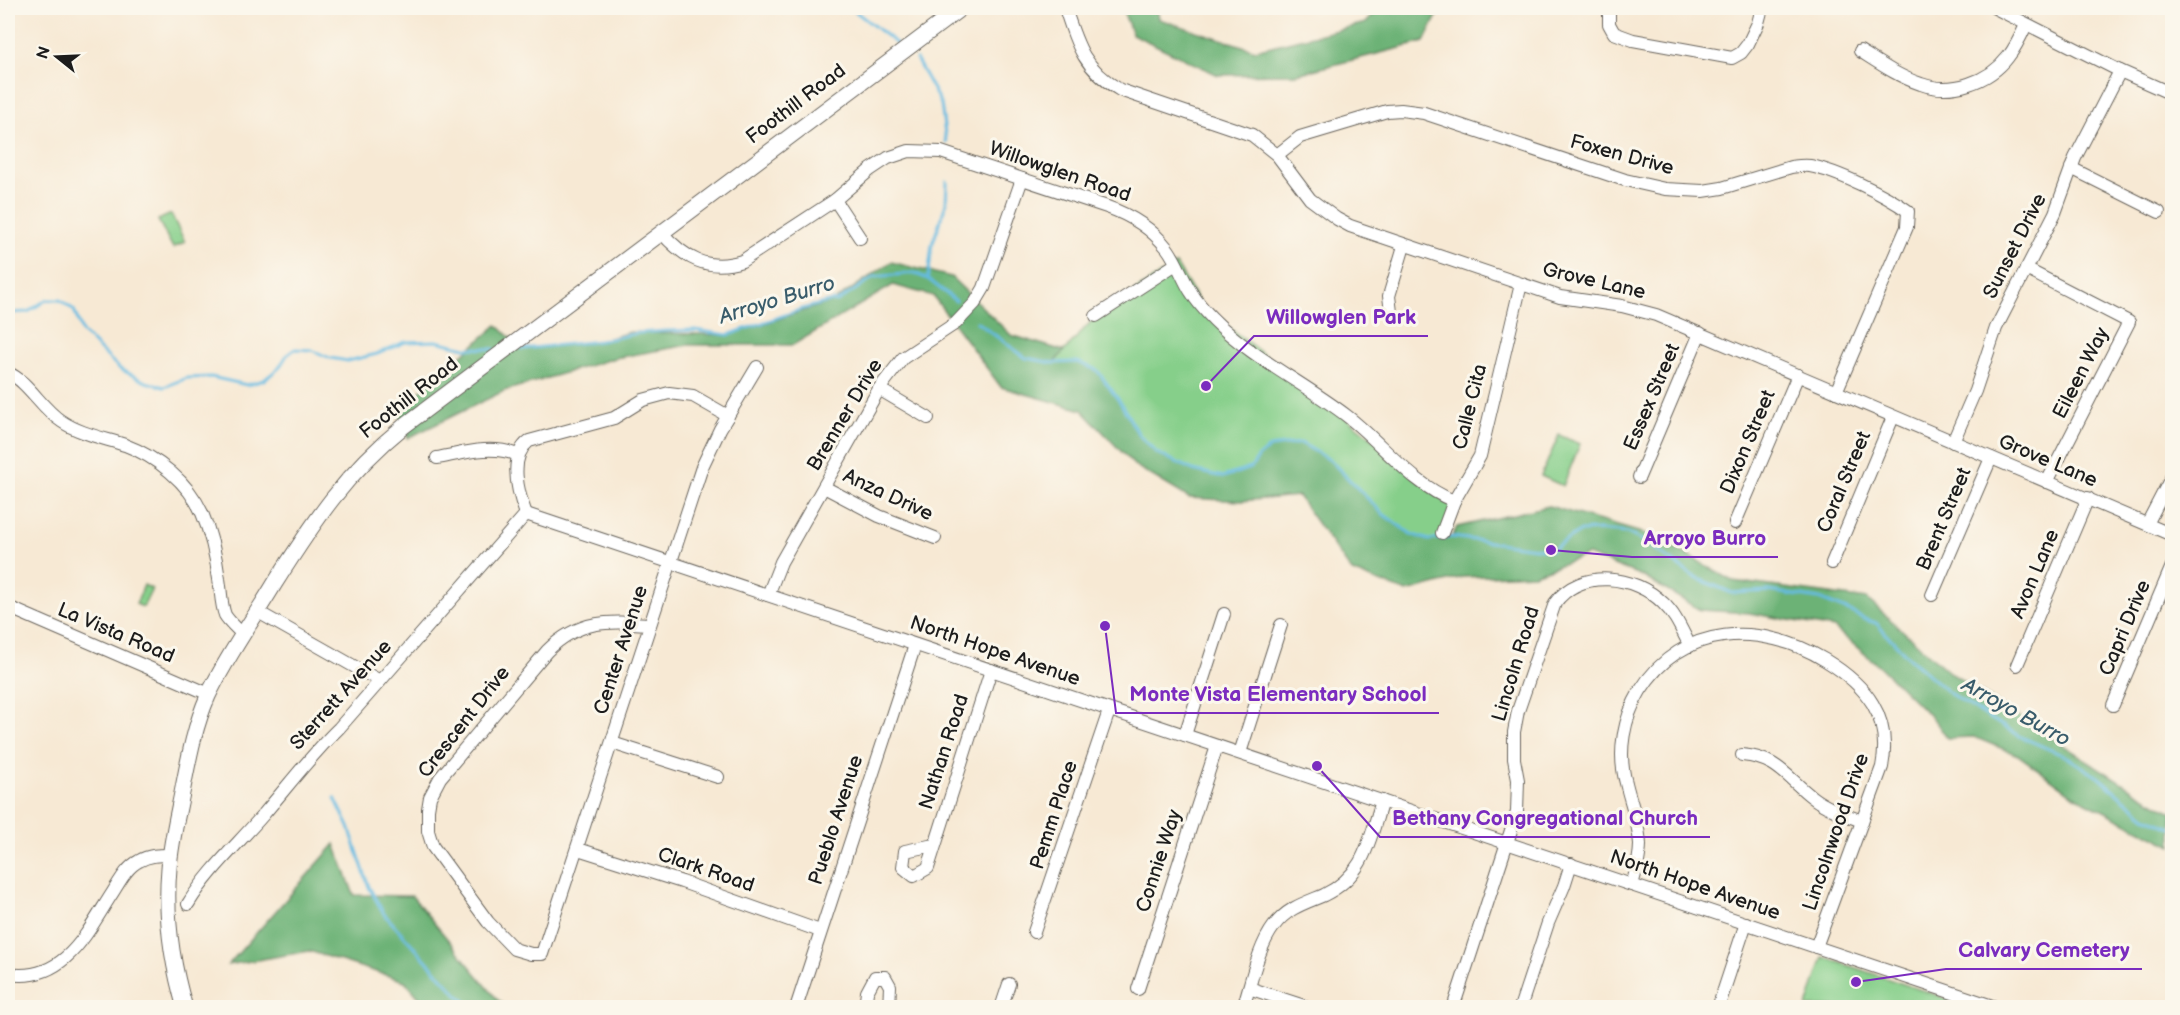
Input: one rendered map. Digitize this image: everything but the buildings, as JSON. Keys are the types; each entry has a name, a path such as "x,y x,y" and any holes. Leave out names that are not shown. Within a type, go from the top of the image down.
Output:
{"main road":[{"name":"Foothill Road","path":"185,1008 176,973 168,891 170,855 192,747 209,694 243,635 329,500 376,449 409,421 961,8"}],"street":[{"name":"Grove Lane","path":"1065,8 1081,54 1096,73 1110,84 1120,90 1243,131 1260,140 1277,155 1300,188 1321,208 1350,226 1404,246 1576,301 1639,310 1700,333 2172,535"},
{"path":"1609,8 1609,24 1619,36 1696,50 1726,59 1741,54 1758,23 1762,8"},
{"path":"1995,8 2172,94"},
{"path":"1860,51 1921,84 1942,88 1956,87 1978,81 1997,68 2015,48 2026,25"},
{"name":"Sunset Drive","path":"1953,442 1975,391 1996,328 2060,202 2071,168 2120,70"},
{"name":"Foxen Drive","path":"1277,155 1300,137 1387,111 1401,110 1424,113 1625,180 1665,189 1694,191 1722,188 1803,165 1820,168 1858,184 1908,211 1906,226 1836,392"},
{"name":"Willowglen Road","path":"661,232 687,256 704,263 724,266 748,257 835,200 879,163 909,151 919,150 941,152 1107,207 1134,219 1167,248 1191,293 1234,338 1345,415 1418,479 1444,497 1454,501"},
{"path":"2071,168 2159,212"},
{"name":"Brenner Drive","path":"768,595 781,562 879,389 903,358 956,323 975,303 989,277 1022,179"},
{"path":"835,200 860,238"},
{"path":"1391,312 1389,296 1404,246"},
{"path":"1096,316 1176,264"},
{"name":"Eileen Way","path":"2026,269 2130,322 2047,482"},
{"name":"Calle Cita","path":"1442,533 1454,501 1480,456 1521,284"},
{"name":"Essex Street","path":"1639,477 1700,333"},
{"name":"Center Avenue","path":"542,954 702,467 757,367"},
{"path":"8,373 21,380 49,412 62,422 78,430 128,447 181,481 191,494 210,532 216,553 225,614 243,635"},
{"name":"Dixon Street","path":"1735,523 1798,375"},
{"path":"879,389 928,418"},
{"path":"526,514 519,491 518,455 529,441 614,418 643,400 658,395 680,393 693,396 728,416"},
{"name":"Coral Street","path":"1832,563 1893,417"},
{"path":"437,458 489,449 508,451 518,455"},
{"name":"Brent Street","path":"1932,595 1991,458"},
{"path":"2147,524 2172,476"},
{"name":"Anza Drive","path":"824,487 879,516 935,538"},
{"name":"Avon Lane","path":"2017,665 2088,498"},
{"name":"North Hope Avenue","path":"526,514 1998,1008"},
{"name":"Sterrett Avenue","path":"188,904 200,886 307,761 526,514"},
{"name":"Capri Drive","path":"2113,705 2172,566"},
{"name":"Lincoln Road","path":"1453,1008 1508,843 1517,806 1518,780 1514,744 1518,711 1553,607 1560,596 1574,585 1590,581 1613,579 1635,584 1654,595 1670,610 1690,646"},
{"name":"La Vista Road","path":"8,607 209,694"},
{"path":"258,612 380,681"},
{"path":"1185,735 1224,614"},
{"name":"Crescent Drive","path":"542,954 531,954 514,949 488,922 433,847 427,821 430,797 440,778 547,651 561,638 575,630 599,623 650,624"},
{"path":"1240,753 1281,626"},
{"name":"Lincolnwood Drive","path":"1632,885 1640,846 1635,813 1623,768 1622,751 1625,727 1633,705 1652,676 1664,664 1690,646 1711,639 1736,634 1756,634 1800,646 1833,665 1864,690 1877,710 1884,732 1885,745 1882,767 1816,947"},
{"name":"Pueblo Avenue","path":"796,1008 915,645"},
{"name":"Nathan Road","path":"934,845 991,670"},
{"name":"Pemm Place","path":"1034,932 1109,711"},
{"path":"612,743 718,777"},
{"name":"Connie Way","path":"1138,989 1217,746"},
{"path":"1742,755 1767,760 1813,799 1862,821"},
{"path":"1243,1008 1264,942 1275,925 1294,908 1343,884 1359,867 1382,801"},
{"name":"Clark Road","path":"578,849 682,882 820,931"},
{"path":"8,974 39,972 61,962 80,944 133,865 153,855 170,855"},
{"path":"1520,1008 1548,923 1571,864"},
{"path":"1718,1008 1746,923"},
{"path":"865,1008 867,992 875,977 885,977 890,986 890,1008"},
{"path":"1001,1008 1009,984"},
{"path":"1249,988 1310,1008"}],"green space":[{"path":"1122,8 1157,8 1159,19 1255,50 1366,23 1379,8 1441,8 1424,42 1297,74 1218,75 1132,34"},
{"path":"171,214 185,242 173,248 158,220"},
{"path":"891,262 951,277 1011,335 1064,351 1054,363 1077,362 1097,370 1120,402 1139,435 1157,453 1193,470 1224,477 1251,468 1259,456 1270,447 1301,443 1330,460 1383,514 1411,534 1429,540 1452,537 1457,527 1549,506 1656,537 1733,581 1867,599 1949,672 2138,793 2172,812 2172,846 2073,795 2018,755 1974,737 1947,738 1936,722 1878,665 1834,628 1749,613 1700,610 1642,576 1588,555 1534,574 1463,577 1407,592 1352,572 1298,496 1241,501 1189,498 1134,465 1082,410 1001,387 933,296 893,285 793,345 688,345 615,358 504,391 408,438 397,411 497,325 522,349 600,341 630,332 728,335 834,301"},
{"path":"1176,264 1201,306 1454,501 1443,533 1452,537 1429,540 1403,529 1376,507 1330,460 1259,456 1251,468 1223,477 1193,470 1157,453 1139,435 1120,402 1053,363 1096,316"},
{"path":"1559,435 1580,444 1563,486 1541,476"},
{"path":"144,585 152,589 143,607 136,604"},
{"path":"335,844 354,895 412,896 497,999 507,1007 427,1007 405,981 309,951 228,965"},
{"path":"1823,957 1972,1007 1807,1007"}],"waterway":[{"path":"851,8 897,44"},
{"path":"916,59 941,104 946,142"},
{"path":"928,279 932,245 946,204 947,182"},
{"name":"Arroyo Burro","path":"522,349 600,341 638,333 665,331 695,330 728,335 802,309 832,301 837,302 874,277 914,273 928,279 956,301"},
{"name":"Arroyo Burro","path":"8,313 28,312 46,300 60,300 74,310 82,332 120,369 146,382 164,387 187,378 211,377 247,385 264,380 279,368 287,355 295,349 312,350 330,358 348,361 377,354 405,342 436,341 466,348 494,349"},
{"name":"Arroyo Burro","path":"977,322 1026,358 1053,363 1077,362 1097,370 1120,402 1139,435 1157,453 1193,470 1223,477 1251,468 1259,456 1270,447 1301,443 1330,460 1383,514 1411,534 1429,540 1452,537 1551,550 1581,531 1627,533 1643,541 1696,578 1732,593 1769,591 1819,599 1849,611 1876,623 1906,655 1949,693 2019,736 2067,757 2098,777 2146,817 2172,828"},
{"path":"335,798 349,827 369,887 384,914 458,995 473,1008"}],"place":[{"name":"Willowglen Park","path":"1206,386"},
{"name":"Arroyo Burro","path":"1551,550"},
{"name":"Monte Vista Elementary School","path":"1105,626"},
{"name":"Bethany Congregational Church","path":"1317,766"},
{"name":"Calvary Cemetery","path":"1856,982"}]}
